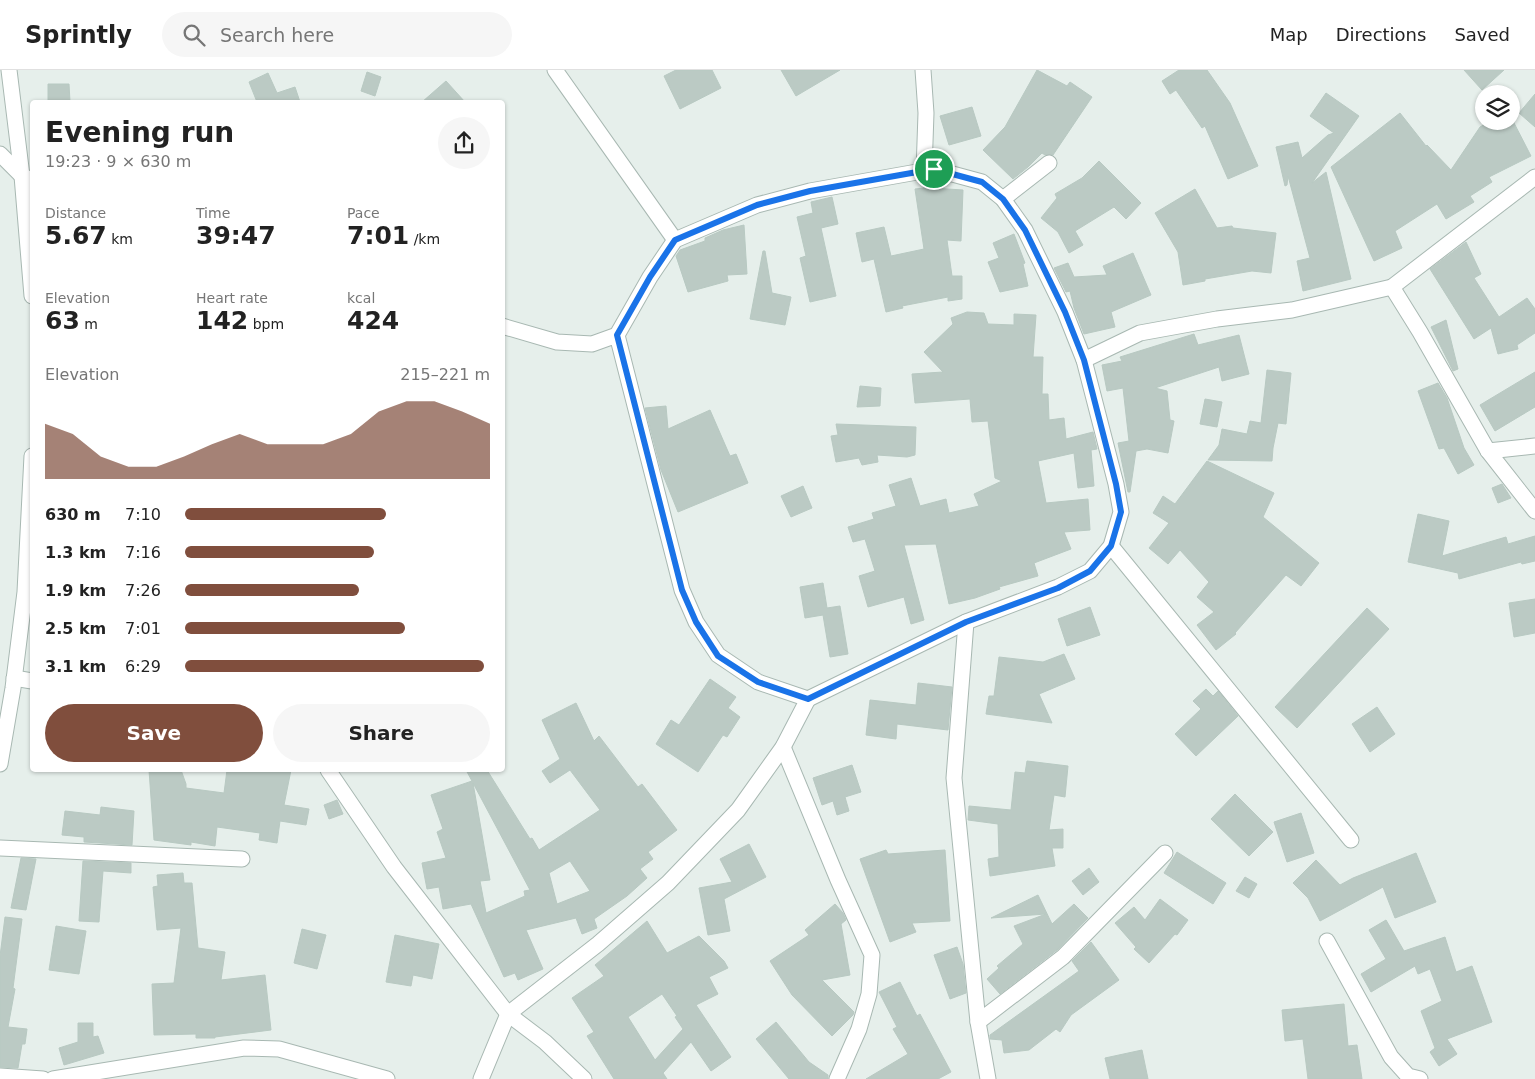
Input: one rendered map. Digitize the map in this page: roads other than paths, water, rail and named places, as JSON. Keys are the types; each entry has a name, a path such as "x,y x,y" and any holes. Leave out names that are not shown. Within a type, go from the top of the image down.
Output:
{"street":[{"path":"9,70 27,178 30,249"},
{"path":"555,70 675,240"},
{"path":"923,70 926,113 924,171"},
{"path":"0,154 27,178"},
{"path":"1003,199 1049,163"},
{"path":"481,1079 508,1014 598,944 668,883 738,810 783,747 808,699 966,622 1058,588 1090,571 1111,546 1121,512 1116,484 1084,360 1065,312 1025,230 1003,199 982,182 934,169 810,191 757,205 675,240 650,277 617,335 592,344 557,342 505,327"},
{"path":"1084,360 1140,333 1217,319 1292,310 1392,287 1535,177"},
{"path":"1392,287 1488,451 1535,511"},
{"path":"617,335 682,590 696,622 718,656 758,682 808,699"},
{"path":"1488,451 1535,446"},
{"path":"0,764 25,592 30,495"},
{"path":"1111,546 1351,840"},
{"path":"966,622 954,778 978,1022 988,1079"},
{"path":"14,678 30,681"},
{"path":"783,747 838,880 872,956 869,994 861,1020 837,1079"},
{"path":"329,772 394,867 508,1014 545,1042 584,1079"},
{"path":"0,848 242,859"},
{"path":"978,1022 1063,957 1165,853"},
{"path":"1327,941 1391,1057 1408,1076 1420,1079"},
{"path":"52,1079 244,1048 279,1049 387,1079"},
{"path":"0,1076 43,1079"}]}
